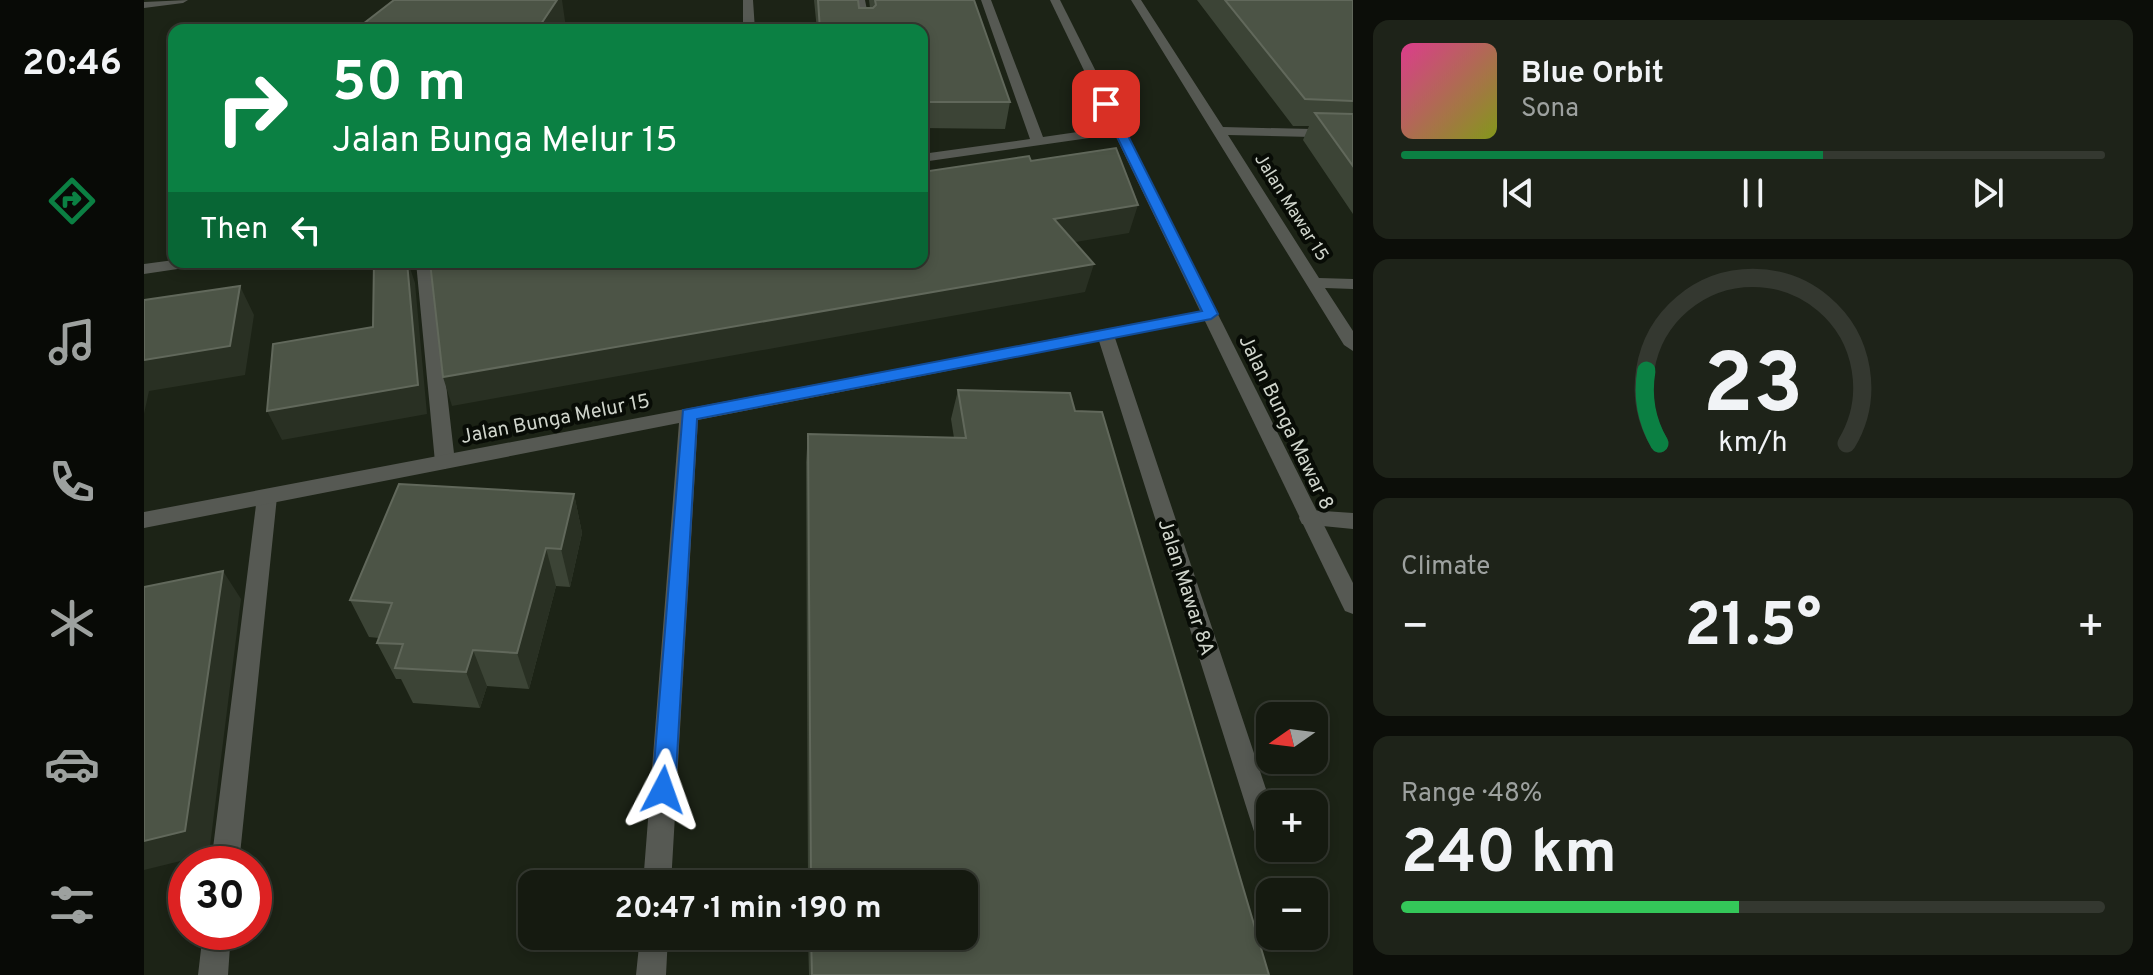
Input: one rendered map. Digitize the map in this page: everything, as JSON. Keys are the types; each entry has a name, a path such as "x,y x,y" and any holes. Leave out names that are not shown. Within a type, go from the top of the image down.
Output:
{"street":[{"path":"144,5 183,0"},
{"path":"748,0 749,24"},
{"path":"860,0 864,24"},
{"path":"986,0 1038,141"},
{"name":"Jalan Bunga Mawar 8","path":"1055,0 1353,605"},
{"name":"Jalan Mawar 15","path":"1136,0 1317,283 1353,345"},
{"path":"928,157 1119,130"},
{"path":"1221,131 1353,134"},
{"path":"144,269 168,265"},
{"path":"425,268 445,462"},
{"path":"1317,283 1353,284"},
{"name":"Jalan Bunga Melur 15","path":"144,520 1211,314"},
{"name":"Jalan Mawar 8A","path":"1105,334 1256,798"},
{"path":"658,870 689,415"},
{"path":"227,846 267,497"},
{"path":"1309,518 1353,521"},
{"path":"213,975 215,950"},
{"path":"651,975 653,950"}],"building":[{"path":"394,0 557,0 541,24 363,24"},
{"path":"818,0 858,0 859,8 873,8 875,0 974,0 1010,102 928,102 928,24 820,24"},
{"path":"1225,0 1353,0 1353,101 1305,99"},
{"path":"1315,113 1353,114 1353,166"},
{"path":"1116,148 1138,205 1054,219 1094,264 443,377 431,268 928,268 928,171 1029,156 1031,161"},
{"path":"374,268 408,268 418,385 267,411 273,344 373,327"},
{"path":"240,286 230,346 144,360 144,300"},
{"path":"958,390 1070,393 1075,411 1102,412 1256,931 1256,950 1262,950 1269,975 812,975 811,950 978,950 978,870 811,870 808,434 966,438"},
{"path":"399,484 574,494 561,549 546,548 517,653 473,650 466,672 395,668 403,644 377,643 392,603 350,600"},
{"path":"223,571 185,831 144,841 144,587"}],"route":[{"path":"663,790 689,415 1211,314 1106,104"}]}
